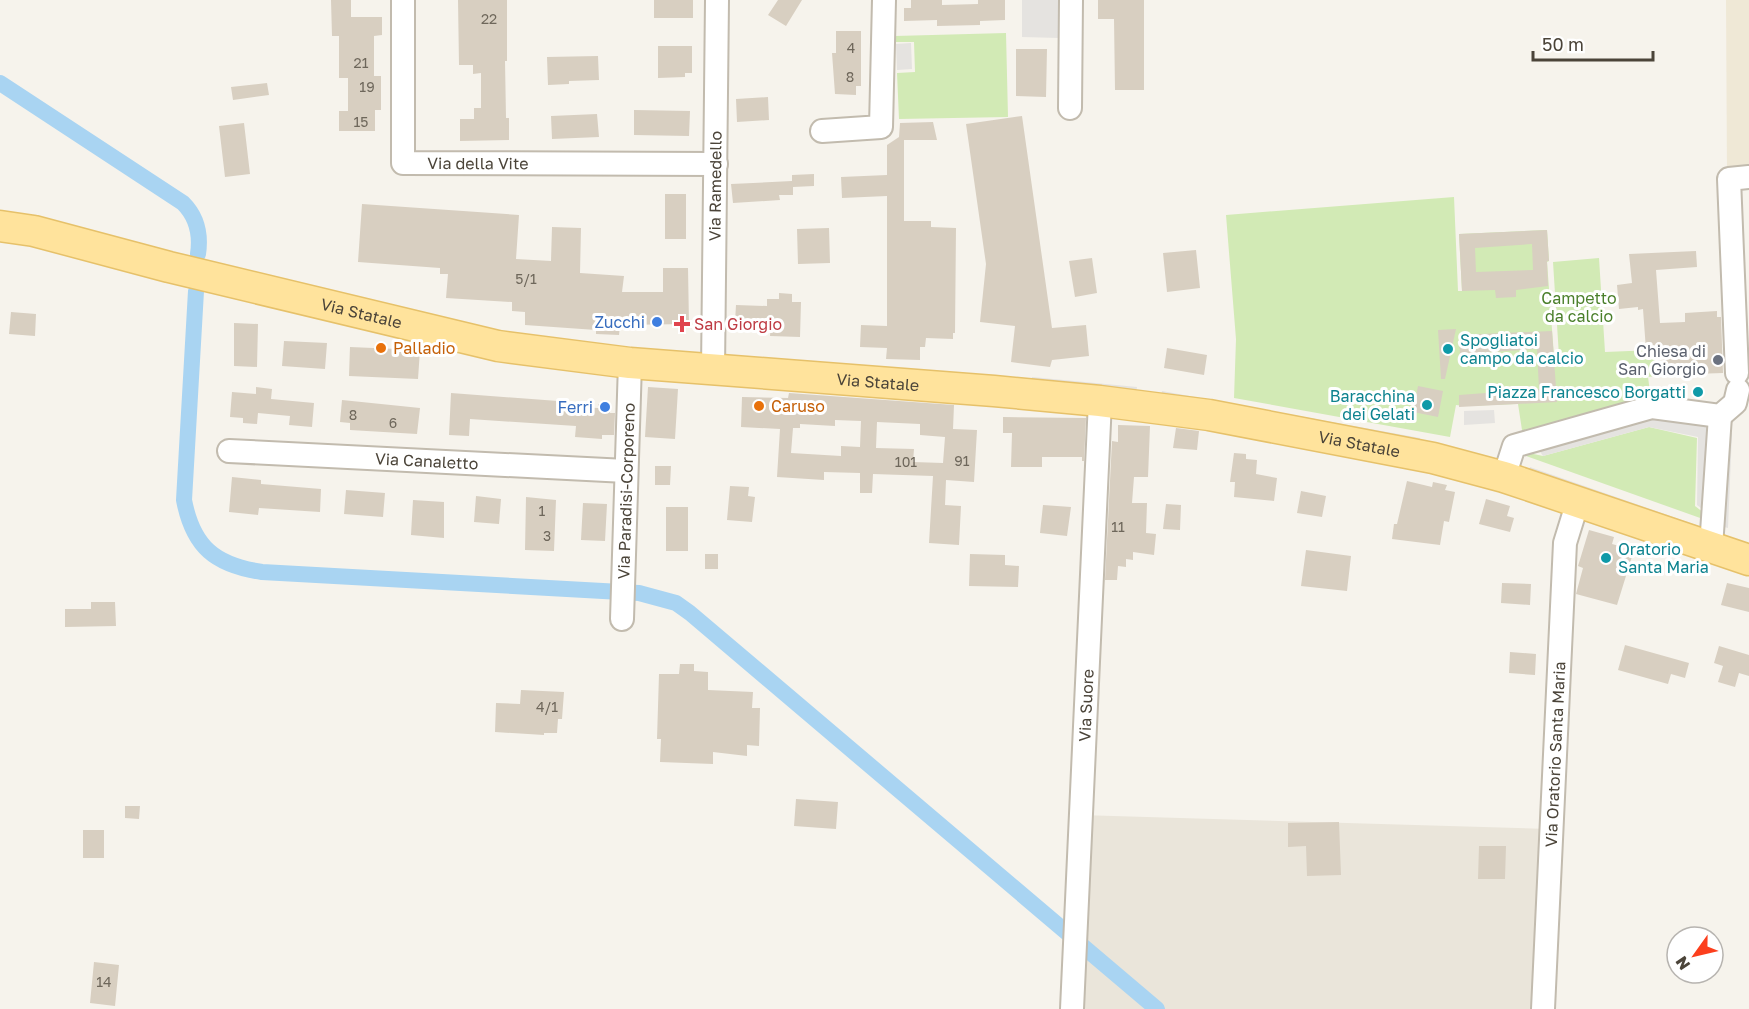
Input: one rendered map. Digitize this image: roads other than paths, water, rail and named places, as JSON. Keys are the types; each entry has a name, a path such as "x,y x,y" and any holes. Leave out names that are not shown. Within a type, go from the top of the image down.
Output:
{"main road":[{"name":"Via Statale","path":"0,226 34,231 169,267 498,346 630,363 1100,400 1209,415 1433,458 1504,477 1749,560"}],"street":[{"name":"Via della Vite","path":"403,0 403,163 716,164"},
{"name":"Via Ramedello","path":"713,370 717,0"},
{"path":"822,131 881,127 884,0"},
{"path":"1070,108 1071,0"},
{"path":"1711,547 1720,416 1735,403 1737,382 1729,179 1749,177"},
{"name":"Via Paradisi-Corporeno","path":"622,619 630,363"},
{"name":"Via Suore","path":"1072,1009 1100,400"},
{"path":"1504,477 1514,446 1524,443 1652,407 1720,416"},
{"name":"Via Canaletto","path":"229,450 626,471"},
{"name":"Via Oratorio Santa Maria","path":"1543,1009 1565,543 1578,501"}],"waterway":[{"path":"0,83 183,203 192,214 197,226 198,254"},
{"path":"196,291 184,500 193,530 200,542 219,559 262,572 639,593 676,603 1157,1009"}],"place":[{"name":"Zucchi","path":"657,322"},
{"name":"San Giorgio","path":"682,324"},
{"name":"Palladio","path":"381,348"},
{"name":"Spogliatoi campo da calcio","path":"1448,349"},
{"name":"Chiesa di San Giorgio","path":"1718,360"},
{"name":"Piazza Francesco Borgatti","path":"1698,392"},
{"name":"Baracchina dei Gelati","path":"1427,405"},
{"name":"Caruso","path":"759,406"},
{"name":"Ferri","path":"605,407"},
{"name":"Oratorio Santa Maria","path":"1606,558"}],"park label":[{"name":"Campetto da calcio","path":"1579,307"}]}
